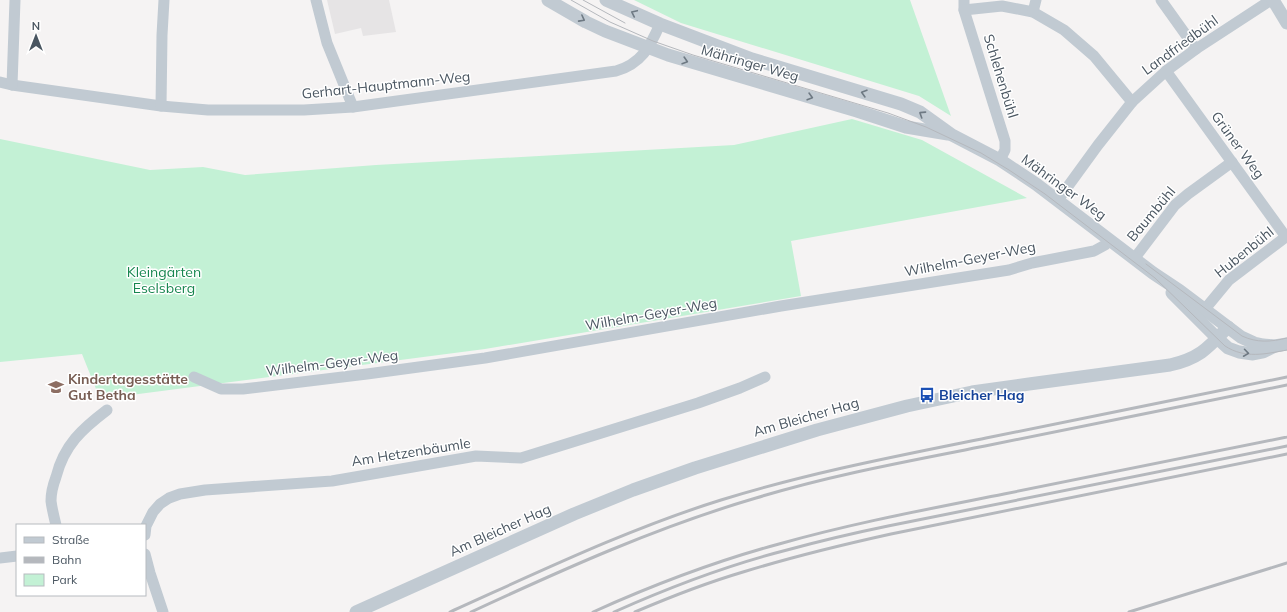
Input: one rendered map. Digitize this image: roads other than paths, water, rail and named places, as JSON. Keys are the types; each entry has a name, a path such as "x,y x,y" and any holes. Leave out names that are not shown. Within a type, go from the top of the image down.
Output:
{"street":[{"path":"12,85 15,0"},
{"path":"160,106 164,0"},
{"path":"316,0 327,43 353,107"},
{"name":"Mähringer Weg","path":"548,0 591,24 648,48 689,62 857,111 906,127 952,135"},
{"name":"Mähringer Weg","path":"606,0 660,24 752,59 905,105 920,112 952,135 1000,160 1058,200 1134,259 1228,327"},
{"path":"1033,12 1036,0"},
{"path":"1161,0 1196,49"},
{"path":"1272,0 1287,24"},
{"name":"Landfriedbühl","path":"1058,200 1098,145 1132,102 1166,71 1196,49 1272,0"},
{"path":"964,5 1002,6 1033,12 1064,30 1094,56 1132,102"},
{"name":"Schlehenbühl","path":"964,5 1005,141 1005,150 1000,160"},
{"path":"648,48 660,24"},
{"name":"Gerhart-Hauptmann-Weg","path":"0,82 160,106 208,110 304,110 353,107 610,72 622,69 631,64 648,48"},
{"name":"Grüner Weg","path":"1166,71 1286,237"},
{"name":"Baumbühl","path":"1134,259 1175,205 1232,162"},
{"name":"Hubenbühl","path":"1205,309 1229,280 1286,237"},
{"name":"Wilhelm-Geyer-Weg","path":"194,377 221,389 243,389 374,374 485,358 781,306 1009,270 1032,262 1094,251 1105,245 1109,240"},
{"name":"Mähringer Weg","path":"1153,273 1217,338"},
{"path":"1228,327 1241,337 1254,343 1267,346 1282,345"},
{"name":"Am Bleicher Hag","path":"356,612 640,487 752,450 817,430 907,406 959,395 1029,384 1170,366 1198,355 1228,327"},
{"path":"1217,338 1228,348 1246,354 1259,353 1282,345"},
{"name":"Am Hetzenbäumle","path":"146,526 153,512 160,504 169,498 180,494 205,490 332,481 476,456 521,458 698,402 740,388 765,377"},
{"path":"56,524 51,502 52,491 60,462 66,450 77,437 93,420 107,410"},
{"path":"0,558 16,556"},
{"path":"146,558 163,612"}],"tram line":[{"path":"571,0 610,22 653,41 693,55 888,113 926,127 981,153 1045,194 1155,278 1225,346 1240,353 1248,354 1263,354 1287,350"},
{"path":"583,0 625,23"},
{"path":"1146,264 1242,336 1253,340 1264,341 1287,338"}],"railway":[{"path":"450,612 550,567 652,524 686,511 754,490 886,458 1287,377"},
{"path":"471,612 541,580 647,535 719,509 784,490 841,475 1287,385"},
{"path":"593,612 639,592 708,566 807,536 919,511 1287,437"},
{"path":"614,612 678,585 721,570 824,540 1287,446"},
{"path":"635,612 688,590 729,576 835,547 891,534 1287,454"},
{"path":"1129,612 1287,563"}],"place":[{"name":"Kindertagesstätte Gut Betha","path":"56,387"},
{"name":"Bleicher Hag","path":"927,395"}],"park label":[{"name":"Kleingärten Eselsberg","path":"164,280"}]}
